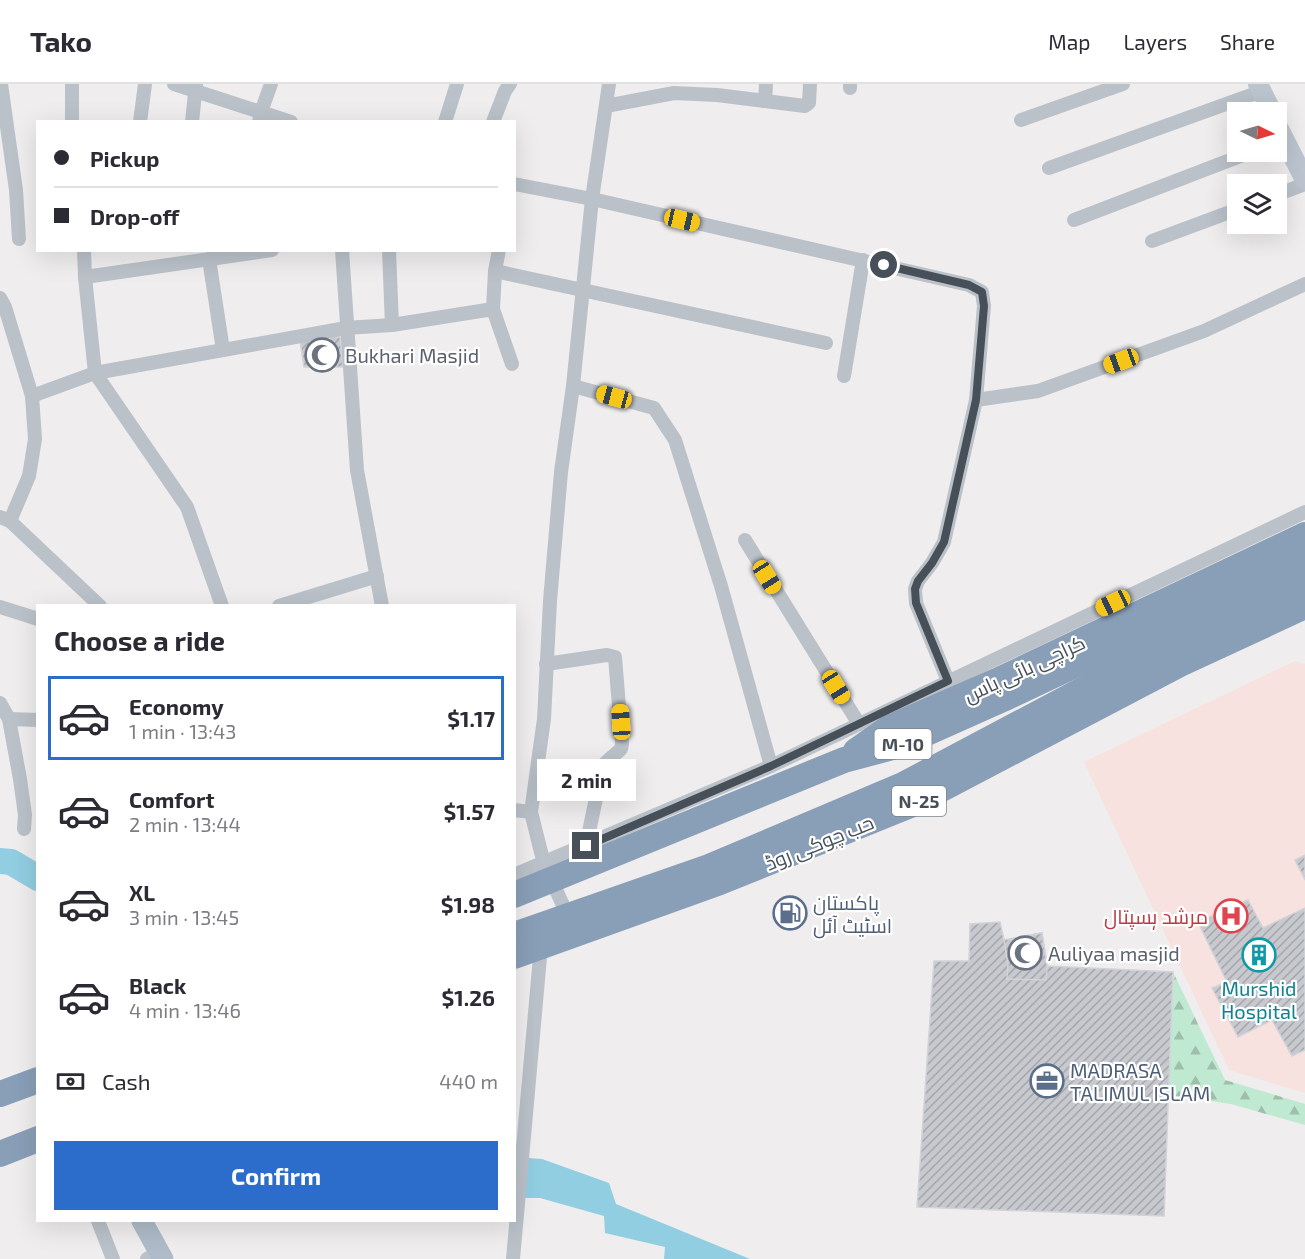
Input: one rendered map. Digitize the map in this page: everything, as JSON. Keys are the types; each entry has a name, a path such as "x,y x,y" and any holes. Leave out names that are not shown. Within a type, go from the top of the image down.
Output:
{"highway":[{"name":"کراچی بائی پاس","path":"516,894 548,872 844,760 900,745 955,700 1305,536"},
{"name":"کراچی بائی پاس","path":"955,700 1305,556"},
{"path":"516,934 709,867 903,785 1169,644 1305,580"},
{"name":"حب چوکی روڈ","path":"516,955 720,882 913,804 1180,664 1304,608"},
{"path":"0,1094 36,1081"},
{"path":"0,1136 36,1122"},
{"path":"0,1154 36,1140"}],"main road":[{"path":"142,1222 156,1257"}],"street":[{"path":"1,84 4,142 16,190 19,239"},
{"path":"72,84 72,120"},
{"path":"140,120 145,84"},
{"path":"174,84 195,87 260,117 279,120"},
{"path":"260,117 271,84"},
{"path":"446,120 457,84"},
{"path":"494,120 510,84"},
{"path":"568,916 548,872 531,812 544,719 550,601 561,472 573,386 592,199 609,84"},
{"path":"765,101 766,84"},
{"path":"606,106 674,88 717,90 765,101 808,105 810,84"},
{"path":"1022,120 1123,84"},
{"path":"192,120 195,87"},
{"path":"1049,168 1260,88 1267,102"},
{"path":"1287,149 1305,182 1287,190"},
{"path":"1074,220 1227,161"},
{"path":"516,183 863,260 969,285 982,292 984,306 976,400 944,542 915,589 916,603 955,700"},
{"path":"1152,241 1227,213"},
{"path":"84,252 95,374 187,507 221,604"},
{"path":"85,277 258,252"},
{"path":"342,252 357,470 382,604"},
{"path":"389,252 392,325"},
{"path":"499,252 493,309 512,364"},
{"path":"209,259 223,350"},
{"path":"844,376 863,260"},
{"path":"495,271 826,343"},
{"path":"976,400 1038,391 1204,331 1305,284"},
{"path":"2,304 32,396 35,440 29,476 5,519 98,604"},
{"path":"32,396 95,374 346,328 392,325 493,309"},
{"path":"573,386 654,408 675,440 721,586 771,766"},
{"path":"516,875 548,872 586,846 771,766 859,724 955,700 1305,512"},
{"path":"745,540 859,724"},
{"path":"285,604 376,576"},
{"path":"0,607 36,618"},
{"path":"546,664 607,655 615,657 622,744 621,749 603,765 586,846"},
{"path":"0,703 9,719 25,815 24,829"},
{"path":"9,719 36,720"},
{"path":"516,810 531,812"},
{"path":"513,1259 541,946"},
{"path":"0,1083 36,1070"},
{"path":"98,1222 113,1259"}],"shaded area":[{"name":"مرشد ہسپتال","path":"1295,661 1305,664 1305,1093 1229,1070 1084,762"}],"green space":[{"path":"1173,972 1225,1080 1305,1104 1305,1125 1231,1104 1169,1095"}],"water":[{"path":"516,1157 542,1159 609,1183 616,1204 750,1259 664,1259 665,1247 605,1233 604,1216 540,1198 516,1198"}],"building":[{"name":"Bukhari Masjid","path":"331,337 340,337 343,367 304,367 300,341 331,343"},
{"path":"1305,855 1305,880 1295,860"},
{"name":"Murshid Hospital","path":"1248,900 1263,928 1305,908 1305,1050 1292,1056 1272,1020 1238,1037 1212,988 1227,982 1198,922"},
{"name":"MADRASA TALIMUL ISLAM","path":"1000,922 1004,940 1042,933 1047,966 1173,972 1164,1216 917,1207 934,961 969,961 970,924"},
{"name":"Auliyaa masjid","path":"1042,933 1047,966 1046,980 1007,979 1008,965 1004,940"}],"waterway":[{"path":"0,861 11,862 36,877"}],"place":[{"name":"Bukhari Masjid","path":"322,355"},
{"name":"پاکستان اسٹیٹ آئل","path":"790,913"},
{"name":"مرشد ہسپتال","path":"1231,916"},
{"name":"Auliyaa masjid","path":"1025,953"},
{"name":"Murshid Hospital","path":"1259,955"},
{"name":"MADRASA TALIMUL ISLAM","path":"1047,1081"}],"route":[{"path":"586,846 771,766 948,681 916,603 915,589 944,542 976,400 984,306 982,292 969,285 884,265"}]}
